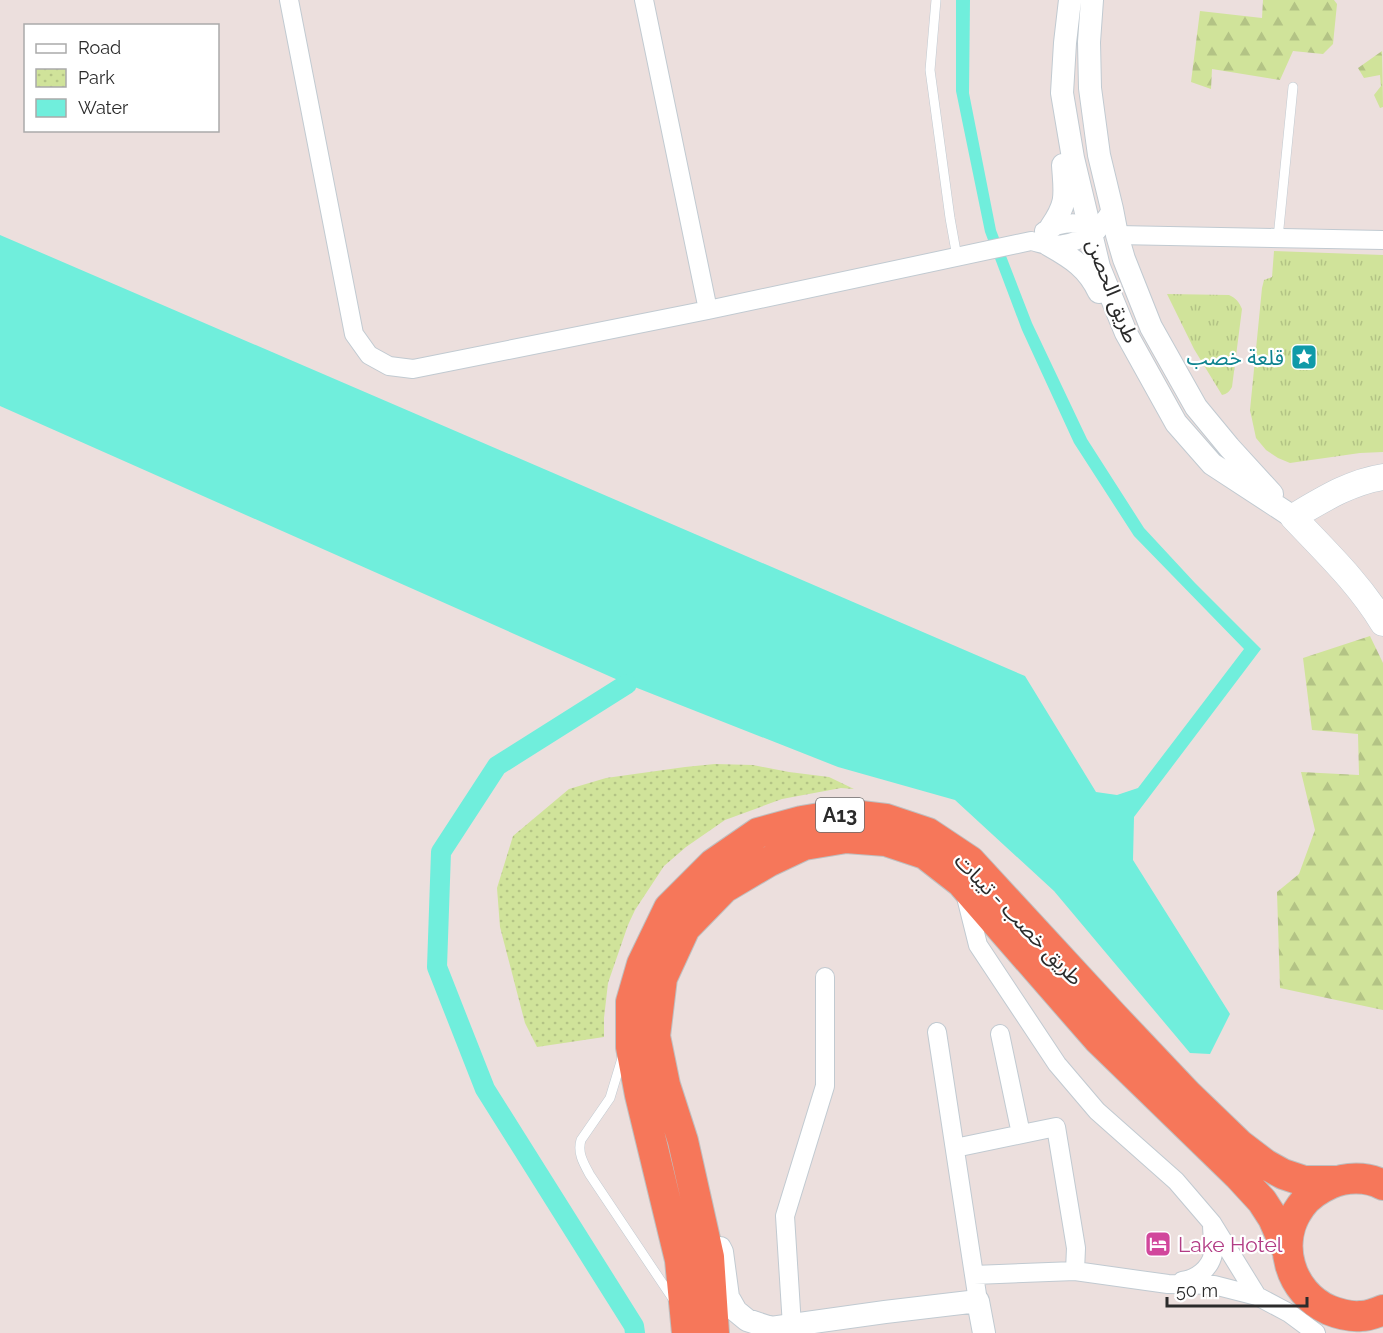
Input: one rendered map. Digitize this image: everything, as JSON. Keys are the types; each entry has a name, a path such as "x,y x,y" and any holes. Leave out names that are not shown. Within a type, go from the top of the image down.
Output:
{"highway":[{"name":"طريق خصب - تيبات","path":"687,1325 680,1260 631,1047 631,1002 642,964 669,909 713,864 758,833 802,821 844,814 886,819 928,833 970,861 1187,1094 1240,1145 1265,1164 1283,1174 1304,1181 1365,1177"},
{"name":"طريق خصب - تيبات","path":"714,1333 709,1257 682,1141 665,1085 655,1036 662,978 685,928 724,888 768,862 804,845 846,838 886,841 925,854 962,882 1098,1039 1262,1201 1274,1218 1287,1250"},
{"name":"A13","path":"1365,1177 1317,1190 1300,1206 1290,1227 1287,1250 1297,1282 1319,1306 1339,1314 1361,1316 1383,1311"}],"main road":[{"path":"1293,517 1336,492 1368,479 1383,477"},
{"name":"طريق الحصن","path":"1293,517 1355,583 1383,623"}],"street":[{"path":"289,0 354,334 369,355 389,366 413,369 708,310 1044,238 1063,224 1076,223 1098,231 1383,240"},
{"path":"644,0 708,310"},
{"name":"طريق الحصن","path":"1070,0 1062,93 1073,158 1098,231 1099,267 1126,333 1176,423 1212,464 1293,517"},
{"name":"طريق الحصن","path":"1092,0 1089,42 1090,88 1099,155 1113,209 1098,231"},
{"path":"1044,238 1062,212 1065,195 1057,113 1062,93"},
{"name":"طريق الحصن","path":"1098,231 1124,259 1151,327 1196,407 1293,517"},
{"path":"1044,238 1071,257 1093,280 1118,333 1176,423"},
{"path":"962,882 978,945 1057,1064 1097,1112 1176,1181 1212,1223 1257,1296"},
{"path":"777,1329 785,1216 825,1086 825,977"},
{"path":"937,1032 984,1333"},
{"path":"1000,1034 1021,1134"},
{"path":"955,1148 1056,1127 1076,1248 1075,1271"},
{"path":"696,1201 722,1252 728,1297 736,1311 747,1320 777,1329 885,1312 978,1301"},
{"path":"1168,1284 1194,1279 1207,1268 1213,1254 1212,1223"},
{"path":"974,1275 1075,1271 1168,1284 1214,1285 1257,1296 1289,1313 1316,1333"}],"lane":[{"path":"936,0 930,70 957,257"},
{"path":"1278,238 1293,87"},
{"path":"631,1002 622,1058 610,1098 579,1146 582,1160 590,1175 687,1325"}],"green space":[{"path":"1263,0 1334,0 1337,4 1333,44 1323,54 1293,51 1280,80 1212,69 1211,89 1191,82 1200,11 1262,18"},
{"path":"1382,51 1383,107 1380,108 1374,95 1381,86 1380,75 1364,78 1358,68"},
{"path":"1274,251 1383,255 1383,452 1290,463 1266,450 1256,438 1250,410 1262,288 1264,280 1272,277"},
{"path":"1167,294 1229,295 1240,304 1242,309 1232,387 1227,393 1222,395 1194,349"},
{"path":"1370,636 1383,663 1383,1010 1280,988 1277,892 1299,874 1315,830 1301,772 1359,775 1358,734 1312,730 1303,658"},
{"path":"715,764 753,765 829,777 854,789 841,788 782,799 725,820 686,847 664,866 635,910 628,925 608,983 604,1037 537,1047 525,1023 500,927 497,888 513,836 569,789 606,778"}],"water":[{"path":"956,0 970,0 969,93 996,230 1032,323 1087,439 1144,528 1261,649 1134,817 1133,860 1230,1014 1210,1054 1190,1053 1054,891 955,800 838,767 627,684 0,406 0,235 1025,676 1096,792 1117,795 1138,788 1244,649 1134,536 1074,443 1022,330 985,232 956,91"}],"waterway":[{"path":"627,684 497,766 441,852 437,967 485,1089 634,1326 635,1333"}],"place":[{"name":"قلعة خصب","path":"1304,357"},
{"name":"Lake Hotel","path":"1158,1244"}]}
